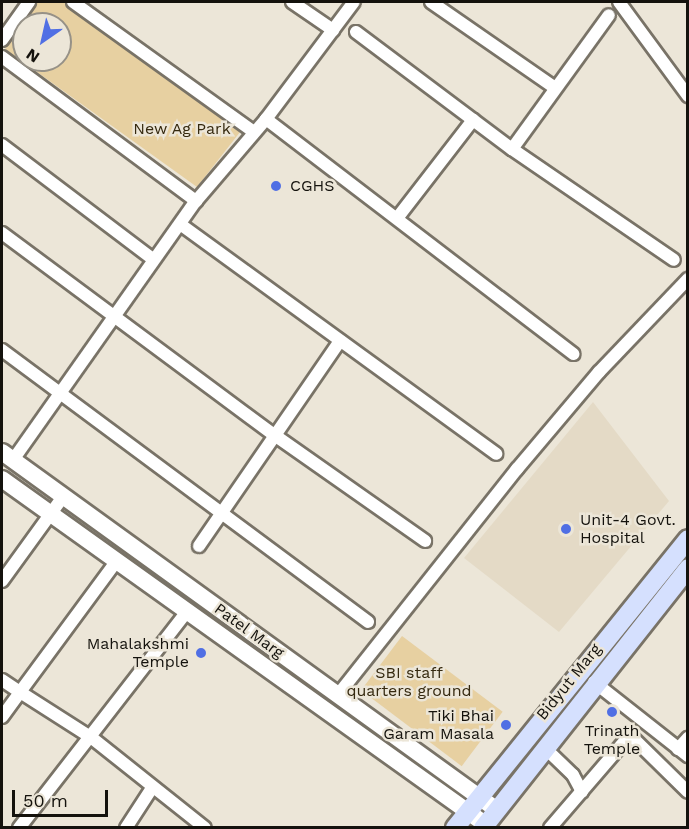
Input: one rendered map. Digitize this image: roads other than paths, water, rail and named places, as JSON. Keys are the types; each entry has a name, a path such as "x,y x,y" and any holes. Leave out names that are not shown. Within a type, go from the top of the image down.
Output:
{"main road":[{"name":"Bidyut Marg","path":"454,828 687,539"},
{"name":"Bidyut Marg","path":"484,826 594,682 687,568"}],"street":[{"path":"2,40 29,2"},
{"path":"74,2 254,132"},
{"path":"292,2 333,30"},
{"path":"7,456 61,393 114,313 196,201 266,119 354,2"},
{"path":"431,2 555,88"},
{"path":"619,2 687,96"},
{"path":"512,149 609,15"},
{"path":"356,32 512,149 674,260"},
{"path":"2,57 196,201"},
{"path":"266,119 398,217 573,354"},
{"path":"398,217 472,120"},
{"path":"2,145 153,259"},
{"path":"180,224 496,454"},
{"path":"2,233 114,313 273,434 425,541"},
{"path":"338,696 517,469 599,372 687,279"},
{"path":"200,546 223,516 273,434 340,341"},
{"path":"2,350 368,622"},
{"name":"Patel Marg","path":"7,456 62,498 497,810"},
{"name":"Patel Marg","path":"2,479 115,563 468,812"},
{"path":"2,581 62,498"},
{"path":"2,717 115,563"},
{"path":"19,828 92,738 186,613"},
{"path":"2,680 92,738 152,788 206,828"},
{"path":"594,682 683,752 687,738"},
{"path":"550,828 630,735 687,792"},
{"path":"544,747 573,775 582,792"},
{"path":"126,828 152,788"},
{"path":"468,812 484,826"}],"place":[{"name":"CGHS","path":"276,186"},
{"name":"Unit-4 Govt. Hospital","path":"566,529"},
{"name":"Mahalakshmi Temple","path":"201,653"},
{"name":"Trinath Temple","path":"612,712"},
{"name":"Tiki Bhai Garam Masala","path":"506,725"}],"park label":[{"name":"New Ag Park","path":"182,129"},
{"name":"SBI staff quarters ground","path":"409,682"}]}
